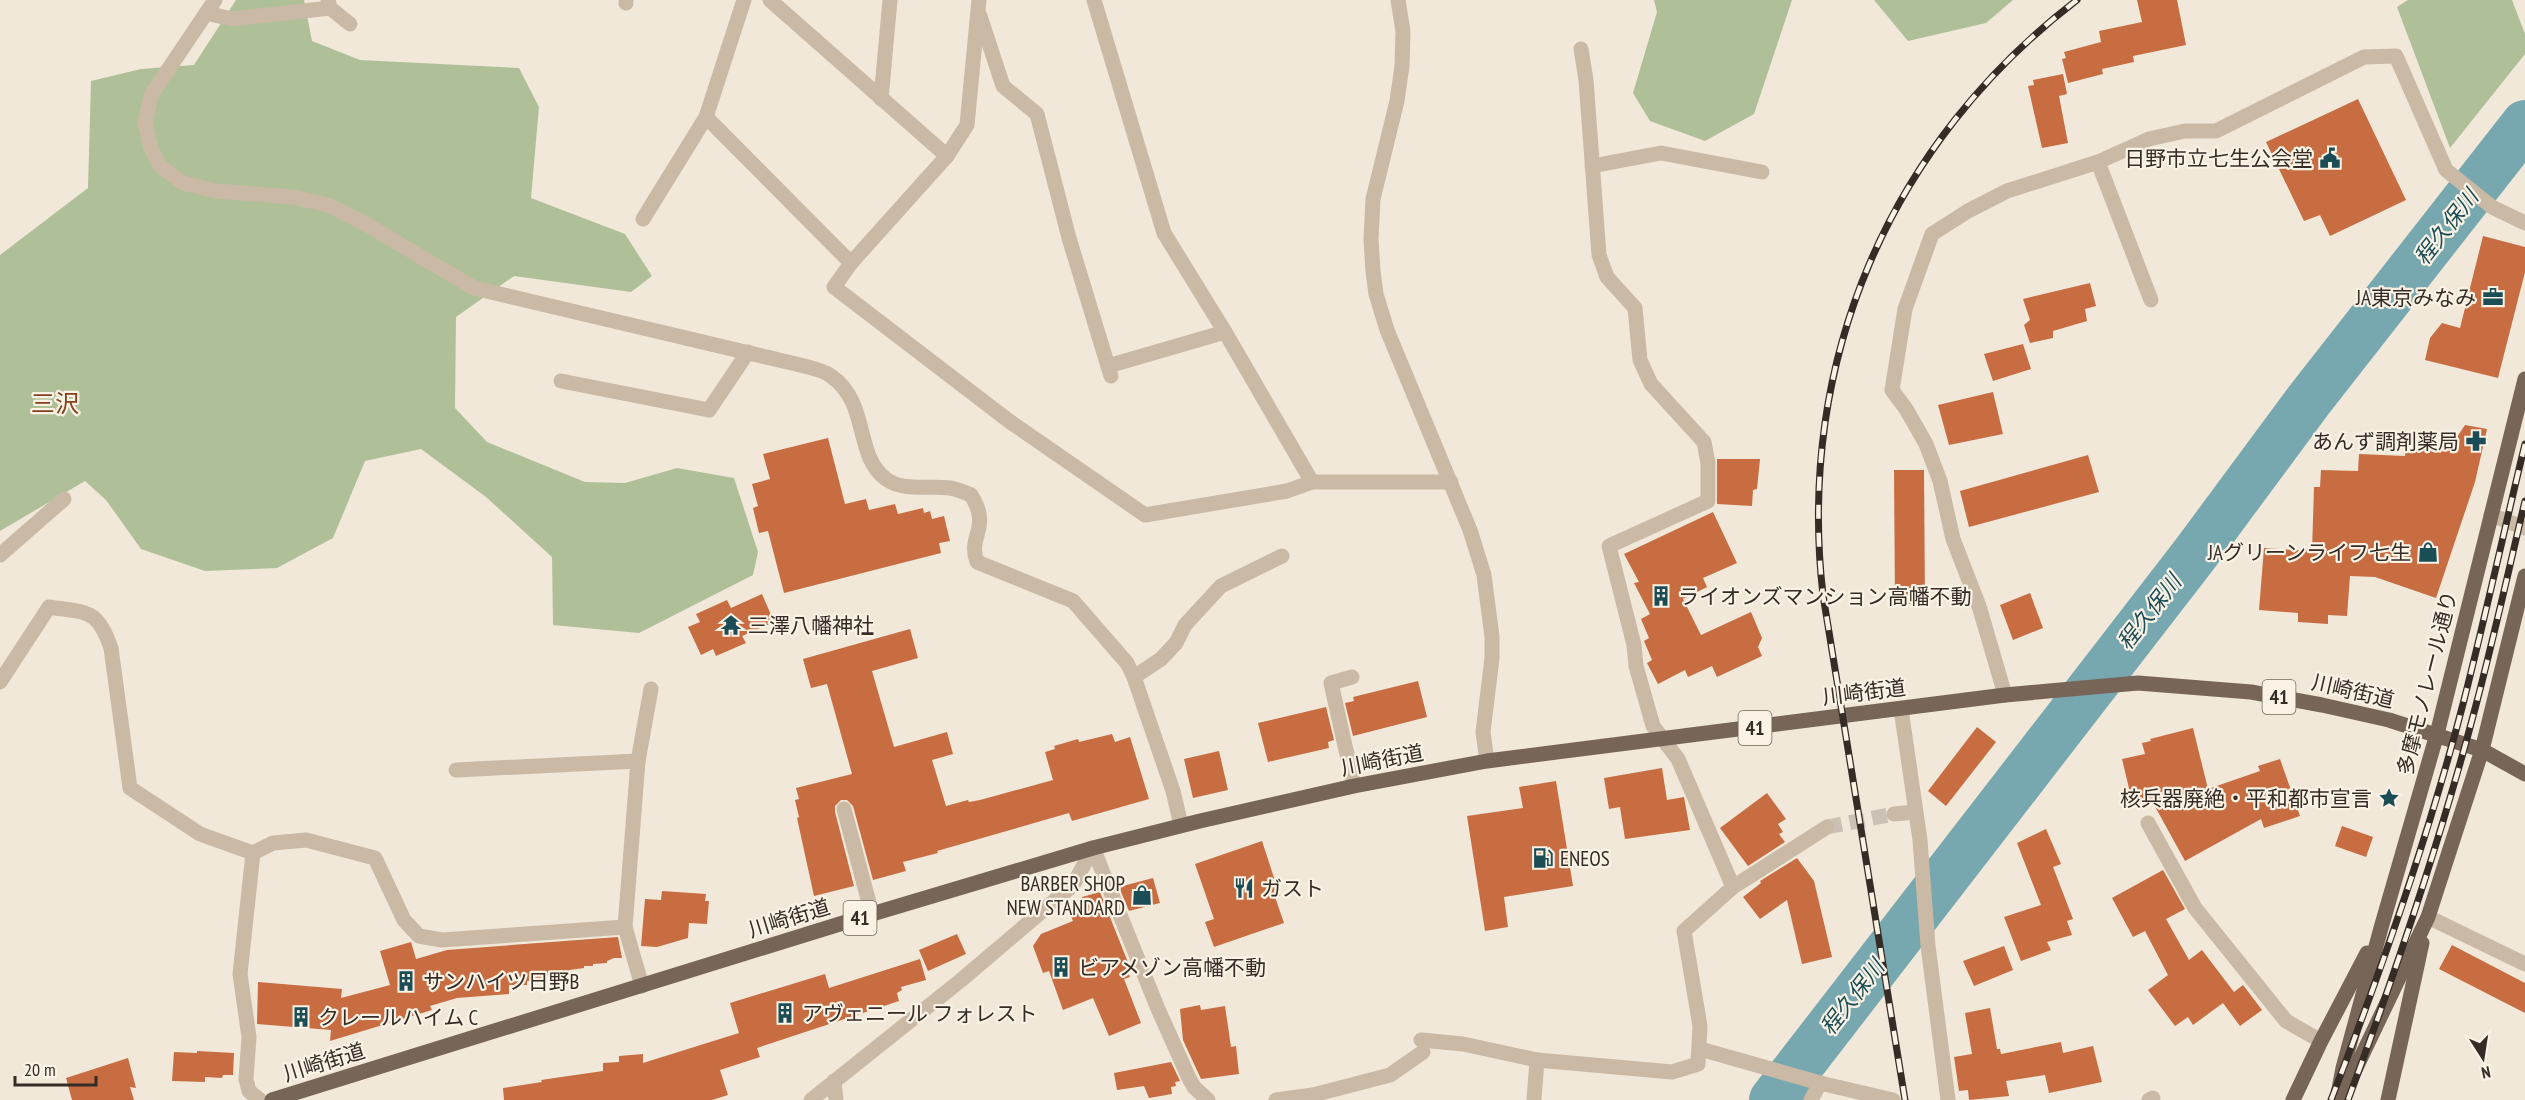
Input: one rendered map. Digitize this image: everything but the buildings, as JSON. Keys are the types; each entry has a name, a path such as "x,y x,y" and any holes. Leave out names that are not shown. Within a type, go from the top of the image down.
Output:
{"main road":[{"name":"多摩モノレール通り","path":"2339,1100 2343,1068 2437,734 2525,381"},
{"name":"多摩モノレール通り","path":"2339,1100 2428,917 2482,750 2525,576"},
{"name":"川崎街道","path":"272,1100 872,914 1094,848 1181,825 1354,786 1487,761 2005,694 2138,683 2251,692 2389,720 2482,750 2525,774"},
{"path":"2388,1100 2428,917"},
{"path":"2294,1100 2321,1041 2381,928"}],"street":[{"path":"215,0 151,96 145,123 151,148 160,166 183,183 216,191 292,197 328,205 362,222 474,288 748,352 829,374 846,388 855,404 870,459 886,479 907,487 951,488 971,495 980,509 981,526 973,551 977,562 1073,601 1127,663 1134,677 1173,791 1181,825"},
{"path":"643,219 706,117 744,0"},
{"path":"770,0 947,156"},
{"path":"881,99 890,0"},
{"path":"1094,0 1164,233 1225,332 1312,482"},
{"path":"1398,0 1403,31 1402,66 1397,101 1373,199 1371,238 1373,271 1388,330 1470,530 1484,575 1491,622 1492,658 1483,732 1487,761"},
{"path":"206,13 232,19 329,4 350,24"},
{"path":"979,5 1003,86 1037,114 1069,238 1109,371 1225,332"},
{"path":"979,5 967,125 947,156 851,263 834,287 1009,421 1145,515 1287,490 1312,482 1451,482"},
{"path":"1581,49 1586,80 1599,255 1607,277 1635,308 1640,360 1651,384 1704,442 1708,463 1708,501 1609,546 1634,645 1636,666 1653,726 1678,759 1733,887"},
{"path":"2005,694 1979,606 1953,538 1940,481 1926,444 1892,390 1905,309 1932,234 1968,211 2007,191 2097,162 2150,139 2186,131 2216,131 2364,57 2396,56 2450,176 2485,202 2525,223"},
{"path":"706,117 851,263"},
{"path":"1592,166 1661,153 1762,172"},
{"path":"2097,162 2151,300"},
{"path":"561,381 710,410 748,352"},
{"path":"0,555 64,499"},
{"path":"2490,515 2525,528"},
{"path":"1134,677 1161,659 1176,642 1185,625 1221,586 1282,556"},
{"path":"0,682 49,607 89,613 103,627 111,648 130,788 200,834 253,853 273,843 306,840 375,858 404,920 419,936 442,940 625,927"},
{"path":"1352,677 1331,684 1354,786"},
{"path":"642,986 625,927 638,761 651,689"},
{"path":"1901,709 1920,840 1928,946 1948,1100"},
{"path":"456,770 638,761"},
{"path":"844,809 872,914"},
{"path":"1894,814 1915,812"},
{"path":"2148,823 2195,908 2286,1021 2321,1041"},
{"path":"1276,1100 1313,1095 1390,1075 1422,1046 1463,1044 1537,1060 1672,1072 1698,1064 1700,1026 1684,931 1733,887 1827,827"},
{"path":"811,1100 960,981 1073,885 1094,848"},
{"path":"1094,848 1158,1010 1189,1078 1194,1087 1208,1100"},
{"path":"253,853 240,974 249,1037 246,1079 249,1091 260,1100"},
{"path":"2428,917 2525,964"},
{"path":"1700,1049 1820,1083 1893,1100"},
{"path":"1534,1100 1537,1060"},
{"path":"834,1082 836,1100"},
{"path":"1811,1100 1820,1083"}],"green space":[{"path":"236,0 304,0 312,41 360,60 519,68 539,107 531,198 625,234 652,276 631,292 514,276 456,317 455,408 487,442 585,482 625,483 677,468 734,478 758,552 753,575 639,633 553,625 552,557 486,497 421,449 365,461 333,538 277,568 205,571 141,549 106,500 85,481 0,531 0,255 88,188 91,81 141,69 194,65"},
{"path":"1654,0 1792,0 1754,114 1705,141 1650,121 1633,93 1657,12"},
{"path":"1874,0 2013,0 1986,23 1908,41"},
{"path":"2408,0 2512,0 2525,34 2525,54 2450,148 2397,7"}],"waterway":[{"name":"程久保川","path":"1773,1100 2195,554 2309,400 2525,124"}],"tunnel":[{"path":"1827,827 1894,814"}],"railway":[{"path":"1905,1100 1823,595 1818,508 1825,423 1842,341 1870,263 1907,189 1955,120 2011,57 2077,0"},
{"path":"2331,1100 2386,954 2435,805 2471,672 2525,444"},
{"path":"2348,1100 2400,954 2448,805 2483,680 2525,501"}],"place":[{"name":"日野市立七生公会堂","path":"2330,158"},
{"name":"JA東京みなみ","path":"2493,297"},
{"name":"あんず調剤薬局","path":"2476,441"},
{"name":"JAグリーンライフ七生","path":"2428,552"},
{"name":"ライオンズマンション高幡不動","path":"1661,596"},
{"name":"三澤八幡神社","path":"731,625"},
{"name":"核兵器廃絶・平和都市宣言","path":"2389,798"},
{"name":"ENEOS","path":"1543,858"},
{"name":"ガスト","path":"1244,888"},
{"name":"BARBER SHOP NEW STANDARD","path":"1142,895"},
{"name":"ビアメゾン高幡不動","path":"1061,967"},
{"name":"サンハイツ日野B","path":"406,981"},
{"name":"アヴェニール フォレスト","path":"785,1013"},
{"name":"クレールハイム C","path":"301,1017"}],"district":[{"name":"三沢","path":"55,403"}]}
